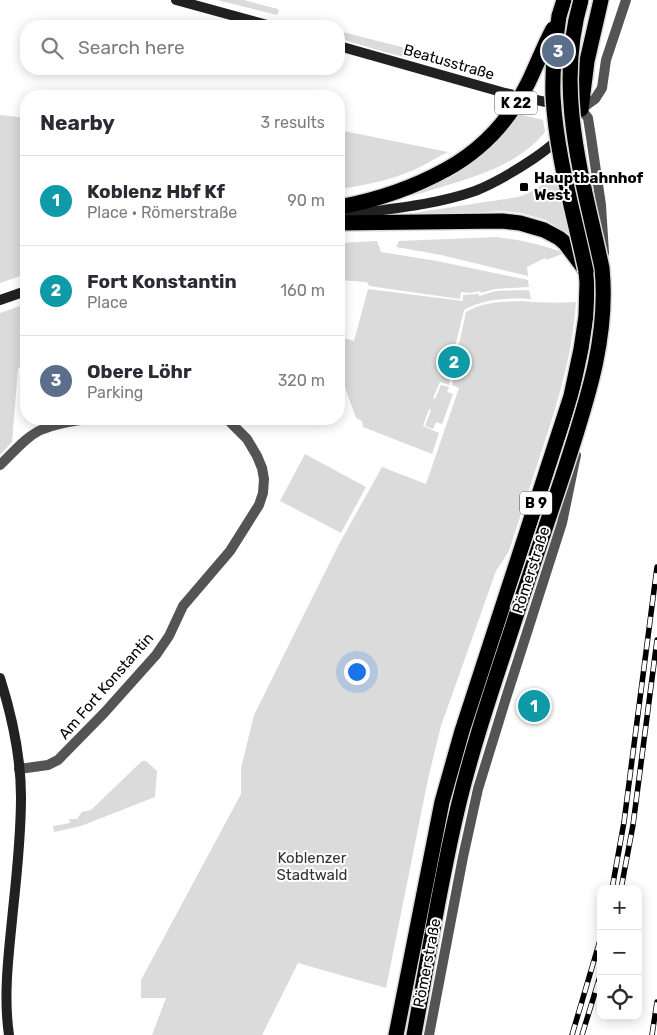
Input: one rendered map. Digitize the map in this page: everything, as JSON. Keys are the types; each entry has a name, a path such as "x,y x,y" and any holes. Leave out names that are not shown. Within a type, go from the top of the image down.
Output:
{"highway":[{"name":"B 9","path":"396,1035 431,849 442,802 462,731 571,396 581,349 588,292 586,272 561,155 553,96 555,39 564,0"},
{"name":"B 9","path":"414,1035 458,806 478,735 586,403 597,359 604,318 602,268 576,148 570,98 569,76 573,33 581,0"},
{"path":"581,109 587,67 602,0"},
{"name":"K 22","path":"345,206 413,186 457,164 489,138 504,120 528,83 559,16"},
{"path":"345,223 481,221 520,223 544,230 565,244 586,272"}],"street":[{"path":"176,0 248,20"},
{"path":"345,215 428,202 475,190 515,172 540,155 561,138 581,109 595,98 602,88 606,60 626,0"},
{"name":"Beatusstraße","path":"345,48 549,104 581,109"},
{"path":"540,155 549,140 551,131 549,104"},
{"name":"Römerstraße","path":"429,1035 478,789 562,524 595,359 606,271 601,205 592,137 588,118 581,109"},
{"path":"0,300 20,294"},
{"path":"0,465 28,439 42,430 56,425"},
{"name":"Am Fort Konstantin","path":"19,769 48,764 58,760 105,712 156,655 169,636 183,606 230,551 252,518 263,493 264,479 262,468 247,439 233,425"},
{"path":"0,678 12,719 21,795 19,852 3,1003 9,1035"}],"green space":[{"path":"217,0 244,0 278,9 279,11 277,15"},
{"path":"345,33 452,60 442,62 414,59 345,40"},
{"path":"519,114 543,120 545,132 524,152 484,173 425,192 408,195 451,177 470,165 497,141"},
{"path":"0,115 20,117 20,276 0,283"},
{"path":"345,131 448,152 414,170 372,183 345,188"},
{"path":"555,173 569,234 546,220 521,213 503,211 387,217 518,197 533,190"},
{"path":"497,237 531,243 565,253 546,260 545,258 527,267 528,276 441,255 396,247 399,241"},
{"path":"377,241 381,252 437,261 528,280 529,287 495,289 481,293 480,291 471,293 461,292 460,299 369,286 367,282 345,280 345,243"},
{"path":"368,289 463,301 463,295 479,294 479,296 495,291 529,290 531,299 488,301 464,310 449,385 440,382 433,398 435,399 441,385 449,387 447,392 453,394 442,424 436,422 433,429 425,426 431,410 429,409 423,426 439,433 432,454 363,427 362,421 356,418 345,388 345,339 354,341"},
{"name":"Koblenzer Stadtwald","path":"522,301 576,302 569,355 551,424 509,551 496,571 441,726 428,779 386,988 298,963 262,1035 152,1035 166,998 141,998 141,980 241,794 241,768 254,715 338,546 382,467 426,484 459,388 452,385 466,312 486,304"},
{"path":"20,306 20,368 18,368 12,442 0,455 0,313"},
{"path":"305,454 366,487 341,533 280,501"},
{"path":"142,761 146,761 157,771 155,797 81,826 54,832 53,826 70,823 69,819 77,819 82,812 91,810"}],"railway":[{"path":"613,885 624,822 657,567"},
{"path":"622,885 633,825 657,640"},
{"path":"572,1035 597,951"},
{"path":"582,1035 600,975"},
{"path":"652,1035 657,1002"}],"place":[{"name":"Obere Löhr","path":"558,51"},
{"name":"Hauptbahnhof West","path":"524,187"},
{"name":"Fort Konstantin","path":"454,362"},
{"name":"Koblenz Hbf Kf","path":"534,706"}]}
